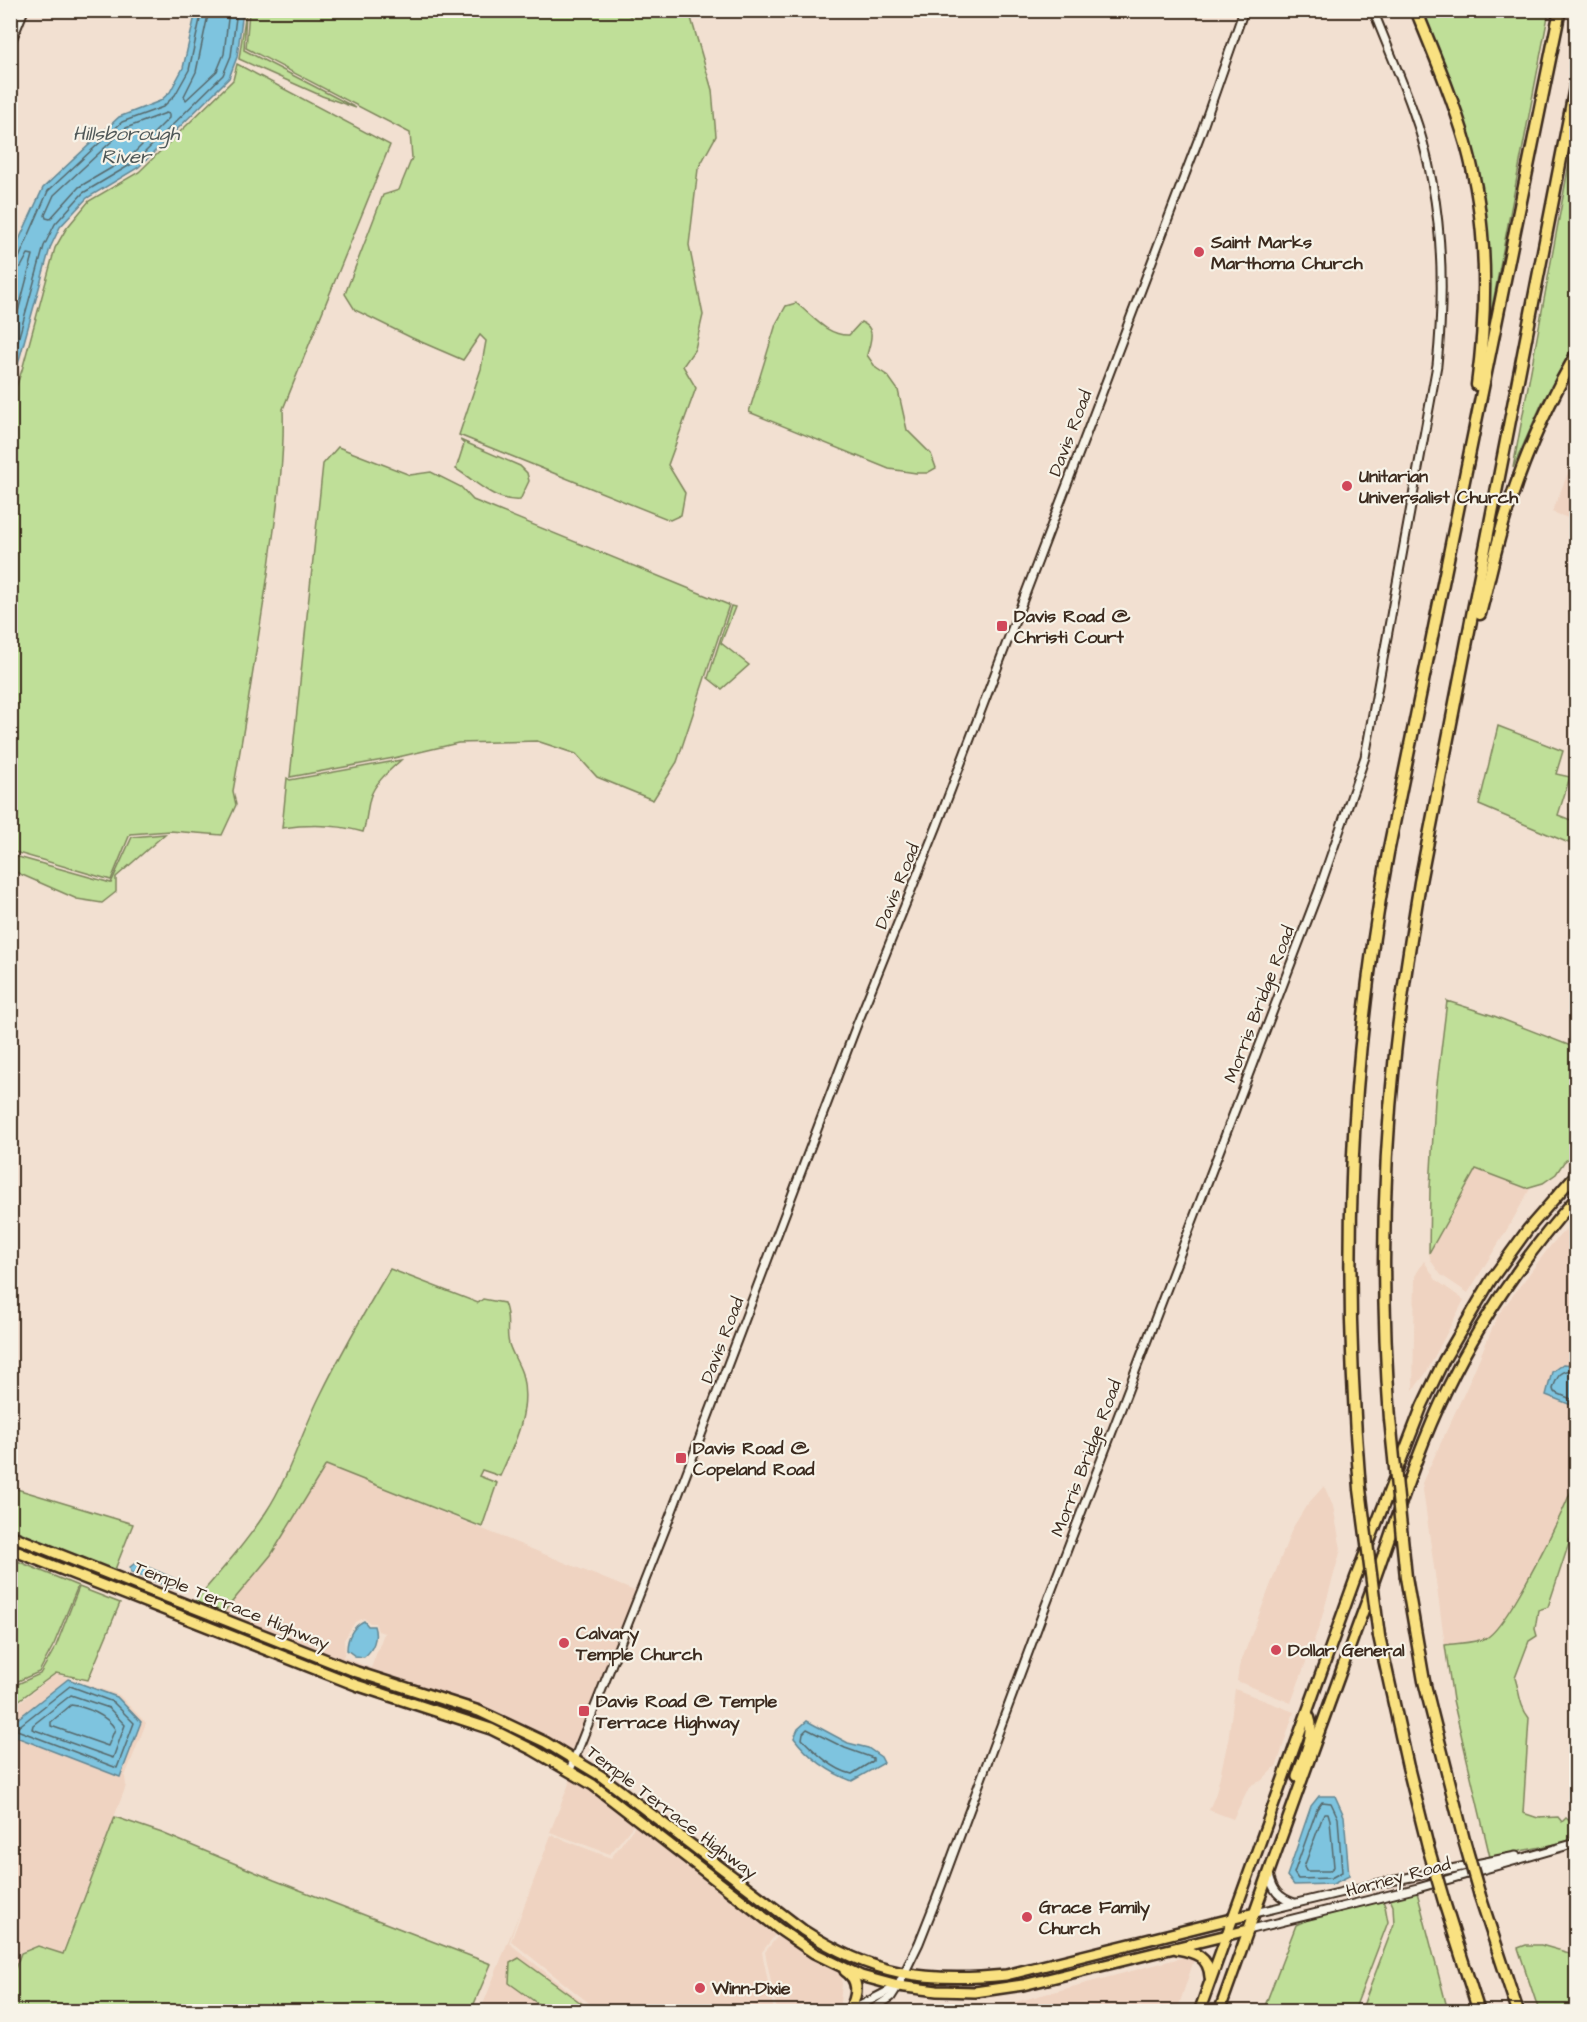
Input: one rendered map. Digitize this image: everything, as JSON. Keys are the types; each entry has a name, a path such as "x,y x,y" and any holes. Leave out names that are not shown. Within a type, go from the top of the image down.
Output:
{"highway":[{"path":"1416,10 1466,145 1478,205 1484,258 1484,324 1462,490"},
{"path":"1479,2012 1428,1847 1379,1636 1360,1489 1351,1361 1349,1253 1351,1169 1361,1037 1381,888 1560,10"},
{"path":"1518,2012 1464,1840 1424,1681 1406,1577 1390,1419 1384,1297 1384,1230 1395,1054 1420,882 1576,82"},
{"path":"1456,701 1499,536 1513,493 1544,415 1576,355"}],"main road":[{"path":"1199,2012 1375,1524 1422,1406 1444,1360 1491,1280 1528,1229 1576,1173"},
{"path":"1219,2012 1412,1473 1446,1392 1486,1318 1512,1278 1576,1198"},
{"name":"Temple Terrace Highway","path":"10,1535 357,1672 479,1711 519,1729 575,1759 629,1797 811,1936 857,1960 903,1974 955,1979 1006,1975 1255,1913"},
{"name":"Temple Terrace Highway","path":"10,1549 356,1685 491,1729 570,1770 631,1814 779,1929 814,1953 861,1976 898,1986 937,1991 975,1992 1013,1986 1248,1930"},
{"path":"111,1589 115,1576"},
{"path":"1283,1835 1292,1790 1312,1731 1310,1717 1307,1713"},
{"path":"1171,1949 1190,1951 1201,1956 1209,1969 1210,1982"},
{"path":"814,1953 853,1978 857,1993 848,2011"}],"street":[{"path":"10,45 24,10"},
{"name":"Davis Road","path":"570,1770 666,1527 856,1027 937,826 1202,130 1244,10"},
{"name":"Morris Bridge Road","path":"903,1974 919,1943 936,1900 1306,923 1365,757 1437,365 1442,303 1437,218 1427,161 1413,109 1373,10"},
{"name":"Harney Road","path":"1248,1930 1418,1888 1576,1843"},
{"name":"Harney Road","path":"1255,1913 1409,1877 1554,1849"},
{"path":"1269,1874 1275,1893 1294,1903"},
{"path":"869,2012 891,1997 903,1974"},
{"path":"848,2011 898,1986"}],"shaded area":[{"path":"1576,444 1576,521 1552,512 1569,471"},
{"path":"1476,1169 1526,1188 1531,1187 1468,1293 1441,1275 1431,1261 1429,1253"},
{"path":"1576,1218 1576,1365 1574,1364 1563,1402 1576,1407 1576,1478 1571,1496 1531,1574 1500,1626 1487,1638 1445,1645 1422,1483 1498,1315 1551,1245"},
{"path":"1424,1261 1436,1280 1464,1300 1426,1373 1413,1390 1415,1276"},
{"path":"326,1465 637,1592 573,1754 521,1725 480,1708 358,1668 222,1614 271,1555","holes":["364,1618 370,1623 375,1623 378,1631 384,1633 371,1668 343,1657 344,1640 355,1622"]},
{"path":"1324,1486 1333,1506 1341,1549 1320,1624 1291,1703 1237,1681 1239,1667 1292,1529 1306,1506"},
{"path":"216,1620 478,1715 517,1732 571,1761 569,1766 492,1725 358,1682 213,1625"},
{"path":"56,1674 119,1695 146,1723 125,1776 126,1786 62,1953 38,1945 20,1952 11,1976 11,1709"},
{"path":"1235,1689 1294,1712 1277,1765 1261,1781 1248,1789 1233,1819 1209,1810 1216,1793 1228,1741"},
{"path":"572,1776 591,1789 810,1955 843,1975 839,2011 777,2011 765,1952 777,1937 777,1933 635,1823 610,1854 550,1832"},
{"path":"635,1826 775,1935 762,1952 774,2011 599,2011 511,1941 551,1835 611,1858"},
{"path":"521,1909 509,1943 594,2011 509,1983 548,2011 480,2012"},
{"path":"1184,1957 1195,1957 1177,2011 978,2012"}],"green space":[{"path":"621,10 631,17 626,11 689,11 712,90 716,136 698,169 689,245 703,315 695,349 683,366 696,388 668,465 685,493 681,515 670,520 459,435 481,369 486,341 480,335 463,360 355,310 345,294 383,195 399,190 412,158 410,133 246,48 249,11"},
{"path":"246,11 244,50 356,108 322,96 239,59"},
{"path":"1422,11 1549,11 1490,318 1488,317 1489,298 1458,105"},
{"path":"237,64 390,145 283,409 279,492 260,628 233,791 236,805 222,835 170,831 130,834 111,880 11,851 11,401 22,370 55,248 66,229 89,201 139,172 233,80"},
{"path":"1576,126 1576,344 1542,403 1513,468"},
{"path":"796,303 827,329 834,332 849,335 861,322 869,328 871,340 867,355 876,368 888,376 898,390 907,430 931,454 936,468 927,473 889,469 749,412 776,324 786,306"},
{"path":"460,440 520,466 527,473 529,481 520,500 502,498 456,469 464,444"},
{"path":"338,447 410,475 431,472 461,487 473,500 729,605 677,762 653,800 597,777 576,754 537,741 458,743 394,758 290,777 323,464"},
{"path":"731,606 735,607 721,643 749,665 722,689 708,678"},
{"path":"1498,726 1563,751 1556,774 1570,777 1558,815 1576,822 1576,846 1479,805"},
{"path":"401,760 383,777 372,792 363,832 323,825 282,828 287,778 290,780"},
{"path":"165,834 116,877 116,892 102,903 77,899 11,870 11,855 111,883 132,837"},
{"path":"1447,1001 1494,1016 1576,1048 1576,1152 1564,1162 1556,1174 1543,1183 1526,1188 1476,1169 1429,1253 1435,1100"},
{"path":"390,1269 478,1303 483,1299 504,1303 509,1344 522,1374 525,1401 520,1427 500,1476 482,1470 479,1476 497,1483 482,1527 326,1465 271,1555 222,1614 199,1605 195,1601 241,1547 274,1499 328,1380"},
{"path":"1576,1478 1576,1522 1548,1607 1538,1610 1535,1629 1537,1636 1529,1641 1515,1678 1521,1704 1529,1718 1523,1813 1538,1818 1558,1817 1562,1822 1566,1818 1574,1825 1576,1840 1490,1857 1453,1700 1445,1645 1482,1640 1496,1630 1536,1564 1562,1513"},
{"path":"10,1487 133,1524 114,1572 11,1531"},
{"path":"10,1539 111,1578 109,1584 11,1545"},
{"path":"10,1558 78,1586 54,1644 39,1672 11,1684"},
{"path":"79,1587 120,1603 88,1680 56,1673 11,1706 11,1687 40,1674 56,1646"},
{"path":"115,1817 162,1833 274,1880 491,1964 471,2011 11,2011 11,1979 21,1953 38,1946 63,1954"},
{"path":"1417,1892 1448,2011 1361,2011 1394,1924 1393,1906 1390,1899"},
{"path":"1383,1901 1388,1922 1354,2011 1263,2011 1296,1925 1311,1918"},
{"path":"1526,1945 1541,1945 1569,1953 1576,1952 1576,2011 1539,2011 1518,1948"},
{"path":"519,1958 592,2011 548,2011 509,1983 510,1963"}],"water":[{"name":"Hillsborough River","path":"196,11 243,11 237,57 229,78 139,167 87,198 60,227 50,248 11,386 11,264 18,242 43,188 119,117 160,101 170,92 183,68"},
{"path":"1563,1364 1576,1365 1576,1407 1546,1395 1552,1372"},
{"path":"134,1564 141,1564 175,1579 174,1587 171,1588 131,1572 130,1567"},
{"path":"364,1621 368,1626 374,1626 375,1639 370,1651 364,1657 355,1656 347,1650 348,1641 354,1629"},
{"path":"68,1679 117,1697 141,1722 120,1777 11,1735 11,1724"},
{"path":"807,1721 848,1743 868,1748 881,1757 884,1763 852,1781 836,1774 813,1758 794,1738 798,1729"},
{"path":"1319,1796 1335,1796 1344,1816 1349,1876 1333,1884 1294,1885 1287,1876 1311,1806"}],"place":[{"name":"Saint Marks Marthoma Church","path":"1199,252"},
{"name":"Unitarian Universalist Church","path":"1347,486"},
{"name":"Davis Road @ Christi Court","path":"1002,626"},
{"name":"Davis Road @ Copeland Road","path":"681,1458"},
{"name":"Calvary Temple Church","path":"564,1643"},
{"name":"Dollar General","path":"1276,1650"},
{"name":"Davis Road @ Temple Terrace Highway","path":"584,1711"},
{"name":"Grace Family Church","path":"1027,1917"},
{"name":"Winn-Dixie","path":"700,1988"}]}
